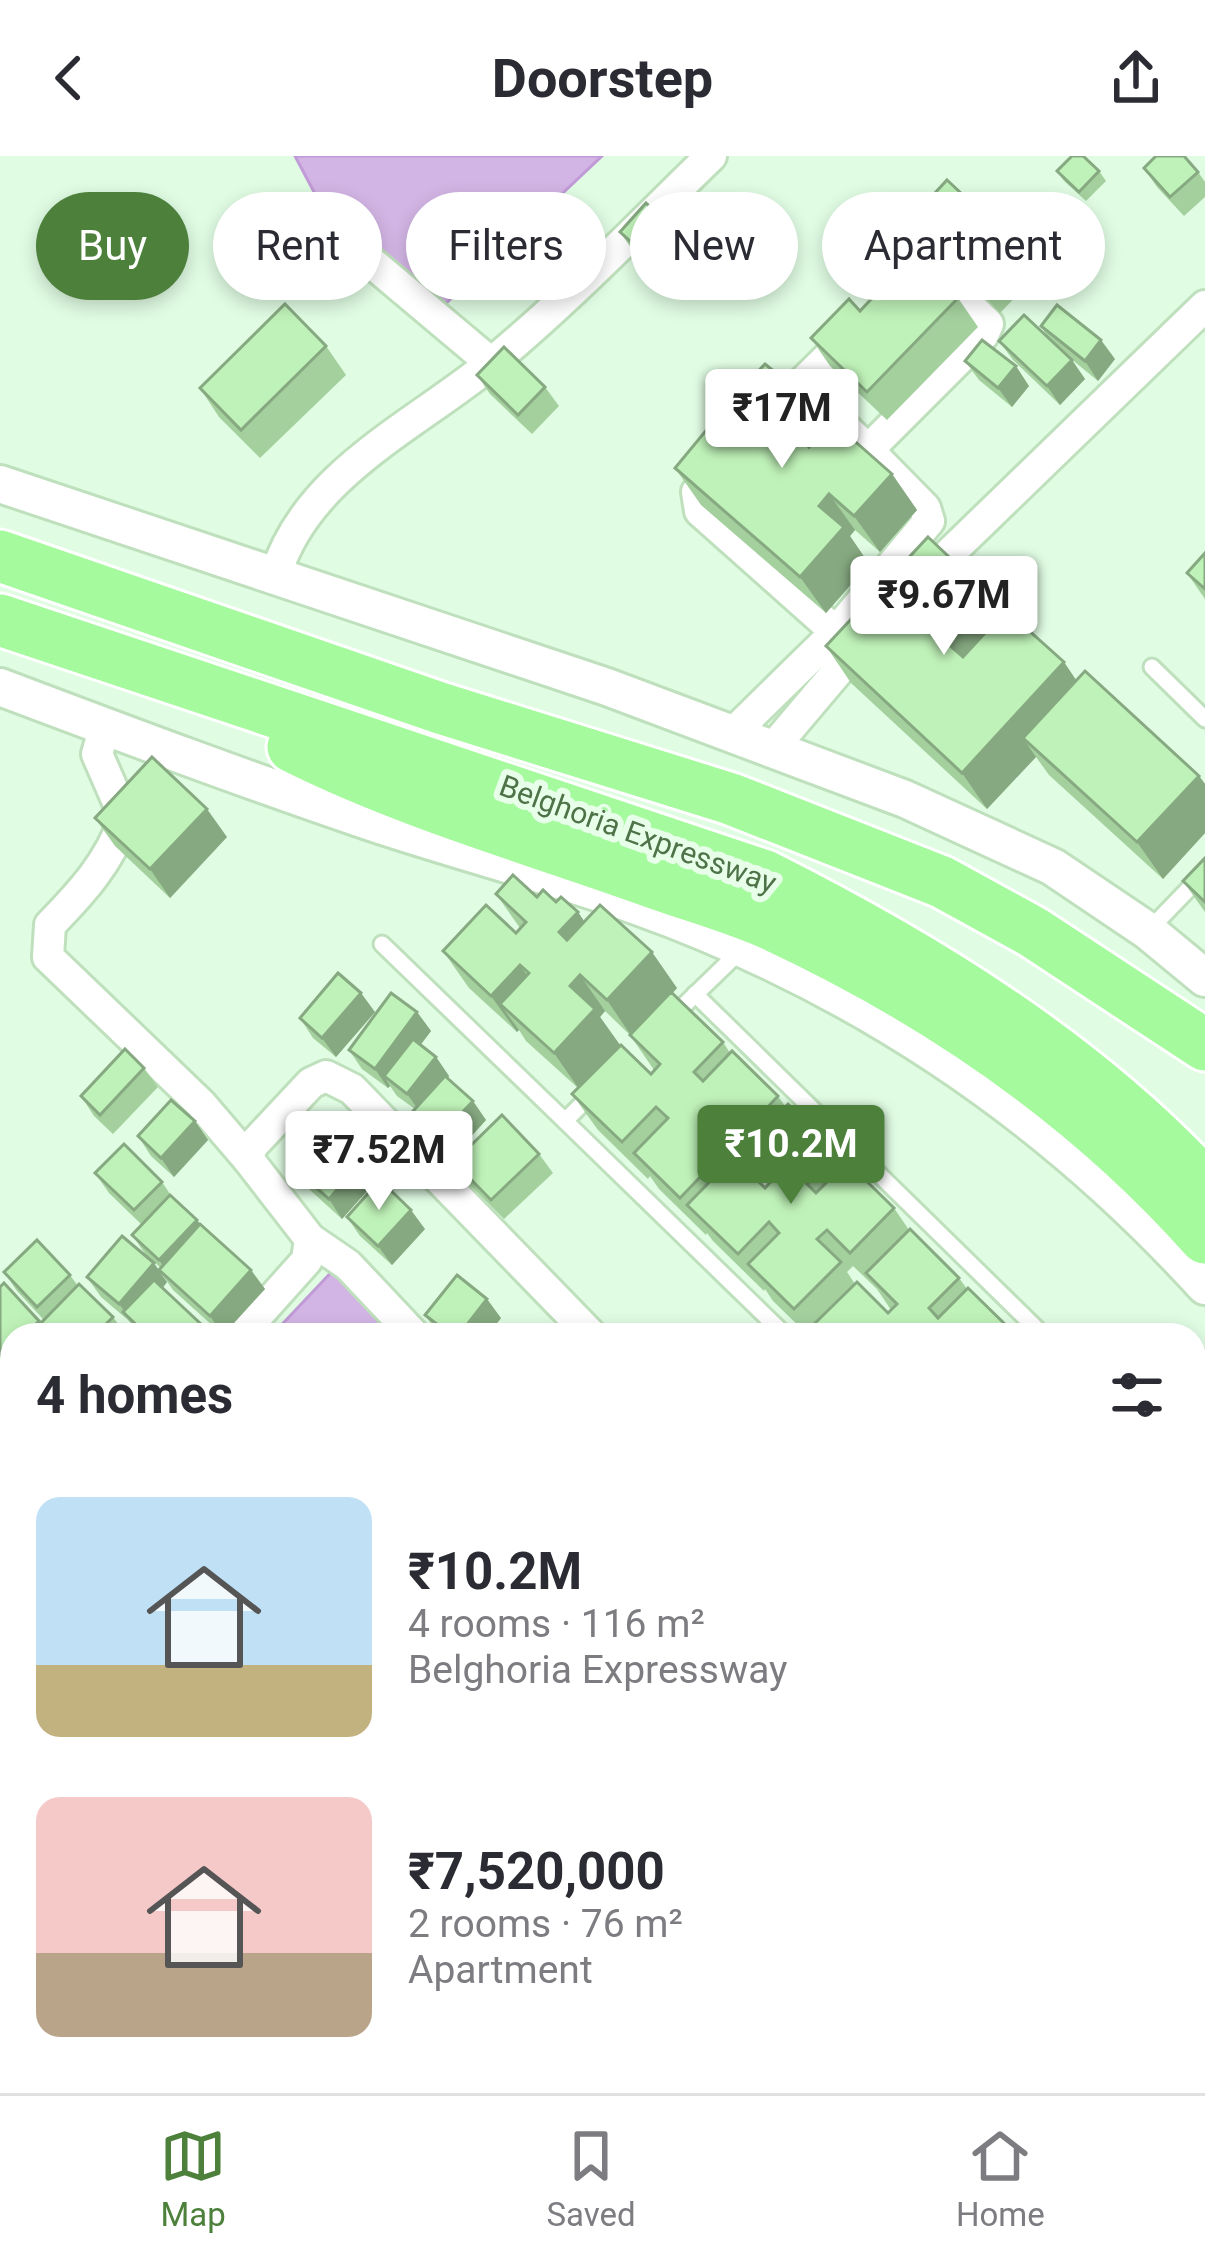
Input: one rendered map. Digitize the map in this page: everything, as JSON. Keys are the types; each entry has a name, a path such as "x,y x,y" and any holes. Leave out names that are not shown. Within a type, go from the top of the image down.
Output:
{"highway":[{"name":"Belghoria Expressway","path":"0,556 440,709 731,799 911,869 1034,932 1196,1043"},
{"name":"Belghoria Expressway","path":"0,620 765,876 910,954 1066,1061 1146,1126 1205,1185"},
{"path":"123,660 317,758 770,924 855,969 963,1028 1106,1136 1205,1238"}],"street":[{"path":"279,566 296,529 321,495 491,364 711,156"},
{"path":"836,632 700,511 695,501 701,484 919,268 932,268 988,324 987,330 868,450"},
{"path":"382,272 491,364"},
{"path":"772,749 872,630 1205,306"},
{"path":"732,734 836,632 929,520 925,508 800,385"},
{"path":"0,484 279,566 990,834 1053,867 1148,931 1205,978"},
{"path":"0,687 371,822 638,907 868,1011 1011,1103 1158,1235 1205,1286"},
{"path":"105,726 98,754 125,818 113,850 50,926 48,957 201,1104 310,1239 348,1265 403,1323"},
{"path":"248,1159 252,1146 310,1084 326,1076 339,1079 579,1323"},
{"path":"251,1323 307,1260 310,1239"}],"lane":[{"path":"1152,667 1205,718"},
{"path":"1148,931 1205,872"},
{"path":"382,944 773,1323"},
{"path":"663,1026 741,950"},
{"path":"695,994 1031,1323"},
{"path":"565,1120 614,1073"}],"shaded area":[{"path":"295,156 602,156 564,192 406,192 406,278 382,258 382,192 314,192"},
{"path":"340,1263 397,1323 283,1323"}],"building":[{"path":"1072,156 1083,156 1099,171 1079,192 1057,171"},
{"path":"1156,156 1184,156 1198,172 1170,197 1144,168"},
{"path":"947,180 960,192 936,192"},
{"path":"630,221 630,241 620,232"},
{"path":"848,300 860,311 870,300 956,300 867,392 811,338"},
{"path":"285,304 326,346 241,430 200,388"},
{"path":"1057,305 1101,340 1085,361 1041,326"},
{"path":"1024,315 1072,360 1047,386 999,341"},
{"path":"982,340 1016,366 998,388 965,361"},
{"path":"504,347 545,387 518,415 477,375"},
{"path":"765,364 821,410 798,436 809,447 832,421 892,474 854,516 829,494 819,506 844,527 800,577 675,468 718,416 740,432 746,425 726,406"},
{"path":"928,537 984,590 940,637 963,657 1006,610 1064,662 962,773 826,646 868,601 878,610 897,590 887,581"},
{"path":"1205,553 1205,589 1187,573"},
{"path":"1085,671 1199,776 1137,842 1023,738"},
{"path":"152,757 207,809 150,869 95,818"},
{"path":"1205,858 1205,902 1183,881"},
{"path":"513,875 537,897 543,890 556,902 561,897 578,912 559,932 567,940 600,905 652,952 607,1000 580,975 570,986 595,1009 554,1053 500,1004 529,973 520,965 491,996 443,951 486,905 516,933 526,922 496,894"},
{"path":"338,973 361,993 322,1038 300,1018"},
{"path":"671,992 723,1042 694,1072 703,1081 732,1051 778,1096 736,1141 712,1118 701,1128 725,1151 680,1198 634,1153 668,1118 656,1107 622,1142 572,1094 621,1045 651,1074 660,1064 630,1035"},
{"path":"391,993 417,1012 375,1069 349,1050"},
{"path":"413,1039 436,1057 407,1094 384,1076"},
{"path":"125,1049 144,1068 100,1115 81,1096"},
{"path":"445,1076 473,1101 432,1144 405,1120"},
{"path":"171,1100 195,1121 161,1158 138,1136"},
{"path":"788,1104 838,1153 807,1184 816,1193 847,1162 894,1208 850,1253 827,1230 817,1239 841,1262 794,1309 748,1264 779,1233 769,1222 738,1254 687,1205 734,1157 765,1188 776,1176 745,1146"},
{"path":"502,1115 539,1154 491,1200 454,1162"},
{"path":"327,1136 359,1164 329,1199 297,1171"},
{"path":"124,1144 162,1182 134,1210 95,1173"},
{"path":"380,1180 411,1210 378,1246 347,1217"},
{"path":"170,1195 197,1220 159,1260 132,1235"},
{"path":"200,1224 251,1270 210,1316 159,1270"},
{"path":"910,1229 959,1278 929,1308 938,1318 968,1288 1004,1323 815,1323 857,1282 888,1313 897,1304 866,1273"},
{"path":"122,1236 154,1263 119,1304 87,1277"},
{"path":"37,1240 70,1275 37,1307 4,1272"},
{"path":"457,1275 487,1299 468,1323 435,1323 425,1315"},
{"path":"154,1280 200,1323 134,1323 123,1312"},
{"path":"4,1283 39,1321 0,1323"},
{"path":"79,1284 113,1317 107,1323 41,1323"}]}
